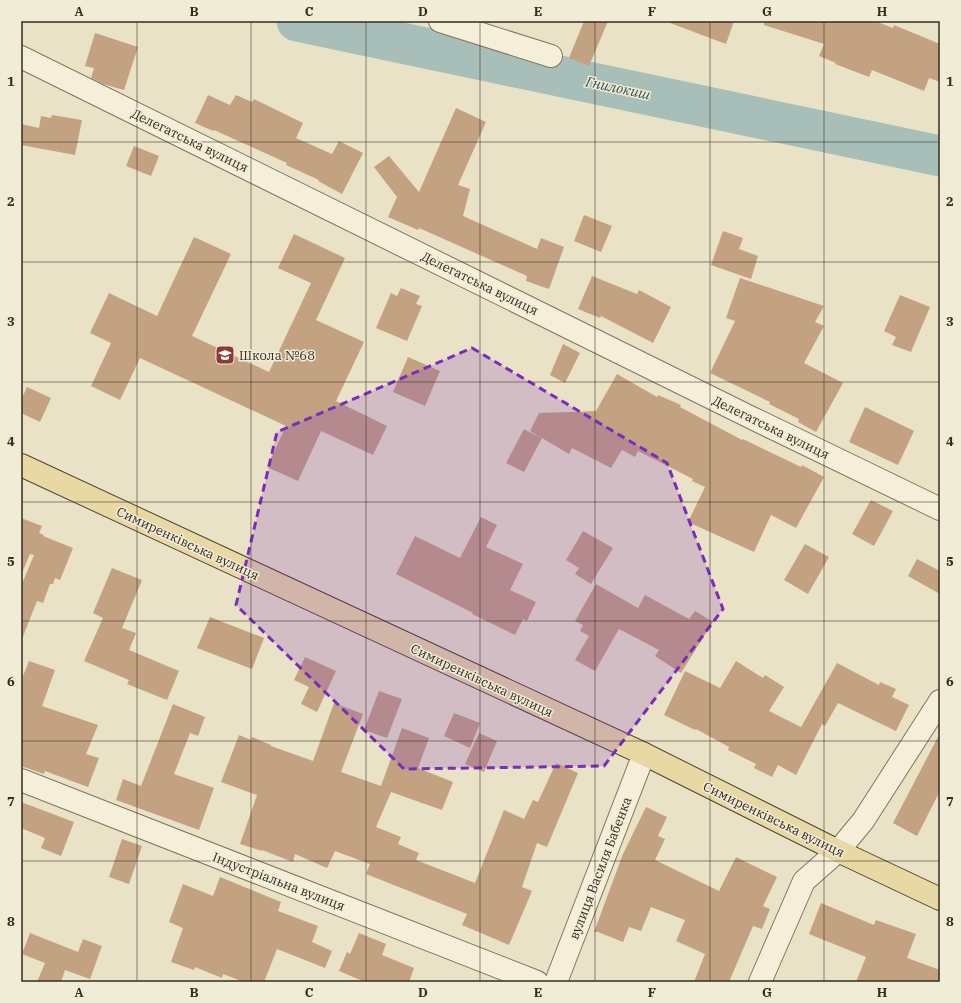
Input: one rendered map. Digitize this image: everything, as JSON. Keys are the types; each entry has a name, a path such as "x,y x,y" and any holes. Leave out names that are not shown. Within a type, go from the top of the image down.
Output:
{"main road":[{"name":"Симиренківська вулиця","path":"21,465 644,754 940,900"}],"street":[{"path":"440,21 551,56"},
{"name":"Делегатська вулиця","path":"21,57 752,418 940,509"},
{"path":"760,982 804,881 838,851 862,821 940,701"},
{"name":"вулиця Василя Бабенка","path":"556,982 644,754"},
{"name":"Індустріальна вулиця","path":"21,780 537,982"}],"highlighted area":[{"path":"472,348 667,463 723,609 604,766 404,769 236,605 277,432"}],"building":[{"path":"584,21 608,21 589,66 569,58"},
{"path":"670,21 734,21 726,44 670,23"},
{"path":"764,21 875,21 893,28 894,25 940,44 940,82 929,78 924,91 872,70 869,77 819,56 824,44 764,25"},
{"path":"95,33 138,47 124,90 103,84 91,78 94,68 85,66"},
{"path":"208,95 230,105 236,95 252,102 254,99 303,123 296,138 332,154 339,141 363,153 342,194 318,181 319,180 286,165 287,163 195,123"},
{"path":"456,108 486,122 458,185 470,189 463,216 537,249 541,238 564,247 549,289 526,281 527,276 419,228 418,230 388,217 397,197 374,167 389,156 419,192"},
{"path":"52,115 82,120 75,155 21,145 21,124 39,128 41,116 51,118"},
{"path":"134,146 159,156 151,176 126,166"},
{"path":"584,215 612,226 601,252 574,241"},
{"path":"723,231 743,238 739,249 758,256 751,279 711,265"},
{"path":"294,234 345,258 316,320 364,342 336,401 387,426 373,455 321,431 298,481 267,467 286,426 140,358 120,400 91,386 111,343 90,333 109,293 157,316 194,237 231,254 192,336 269,372 311,283 278,268"},
{"path":"592,276 637,294 639,290 671,307 653,343 601,316 600,318 578,309"},
{"path":"740,278 824,306 815,322 824,326 804,363 843,383 816,432 798,422 799,419 769,404 770,402 710,373 735,321 726,318"},
{"path":"401,288 420,296 416,304 422,306 407,341 376,328 391,293 397,296"},
{"path":"900,295 930,307 911,352 892,345 896,337 884,331"},
{"path":"563,344 580,353 565,383 550,375"},
{"path":"408,357 440,371 425,406 393,392"},
{"path":"617,374 657,397 658,395 681,405 680,407 742,440 743,439 801,467 802,465 824,477 796,528 771,515 754,552 688,522 705,487 692,481 693,479 638,451 635,457 622,450 611,468 572,448 569,454 542,438 524,472 506,463 524,429 541,438 530,431 539,413 596,411"},
{"path":"27,387 51,398 40,422 21,413 21,400"},
{"path":"865,407 914,431 898,465 849,442"},
{"path":"871,500 893,511 874,546 852,534"},
{"path":"481,517 497,525 486,547 523,564 510,590 536,602 527,621 523,619 515,635 396,574 415,536 460,558"},
{"path":"21,518 42,526 39,533 44,535 43,536 73,548 60,580 55,578 53,584 50,584 43,603 37,601 22,639 21,586 34,555 30,554 21,575"},
{"path":"583,531 613,548 591,584 575,574 579,568 566,560"},
{"path":"805,544 829,557 808,594 784,580"},
{"path":"917,559 940,571 940,594 908,576"},
{"path":"112,568 142,580 122,628 136,633 129,650 179,671 167,700 127,684 129,680 84,661 103,618 93,613"},
{"path":"596,584 638,608 645,595 689,619 695,611 713,622 681,673 655,656 659,650 619,629 595,671 575,660 589,636 580,631 583,625 575,621"},
{"path":"210,617 264,638 252,669 197,648"},
{"path":"305,657 336,671 317,712 301,704 309,687 294,680"},
{"path":"29,661 55,670 42,706 98,725 86,754 99,758 88,787 45,771 44,774 21,766 21,681"},
{"path":"736,661 763,678 765,675 784,687 769,711 801,727 837,663 879,685 880,682 896,689 892,697 909,705 896,731 838,703 825,726 822,724 796,775 778,765 772,777 754,768 756,764 728,750 729,747 696,729 695,730 664,715 685,671 720,688"},
{"path":"379,691 402,699 387,738 364,730"},
{"path":"334,703 363,714 341,772 381,786 402,728 429,738 418,768 453,782 442,810 391,792 376,827 401,837 398,844 419,853 416,860 475,883 504,810 524,819 533,800 538,802 556,763 578,773 547,847 537,843 522,887 532,891 509,945 462,925 467,914 366,874 370,864 335,851 327,868 295,854 293,862 262,850 240,844 257,795 221,782 239,735 251,740 252,737 271,746 313,761"},
{"path":"173,704 205,717 198,736 190,733 174,774 214,788 199,830 116,800 123,779 141,786"},
{"path":"454,713 480,723 470,748 444,736"},
{"path":"479,733 497,741 484,772 465,764"},
{"path":"940,733 940,791 917,836 893,823"},
{"path":"21,802 74,822 61,856 41,848 45,838 21,828"},
{"path":"646,807 667,817 658,836 665,839 655,860 719,891 736,857 777,877 763,906 770,909 762,929 753,926 729,982 694,982 705,954 676,941 685,920 651,907 641,931 629,927 623,942 598,932 594,932 623,854"},
{"path":"122,839 142,846 129,884 109,877"},
{"path":"220,877 281,902 278,911 318,926 312,942 332,951 325,968 277,949 264,982 244,982 223,974 222,978 195,967 194,970 171,962 183,928 169,922 183,884 213,896"},
{"path":"821,903 874,925 876,920 916,934 907,958 940,970 940,982 856,982 866,957 809,934"},
{"path":"30,933 78,952 83,939 102,946 90,979 65,970 61,982 37,982 45,963 22,954"},
{"path":"359,933 386,944 382,955 414,968 409,982 365,982 339,971 347,952 350,954"}],"waterway":[{"name":"Гнилокиш","path":"297,21 940,156"}],"place":[{"name":"Школа №68","path":"225,355"}]}
